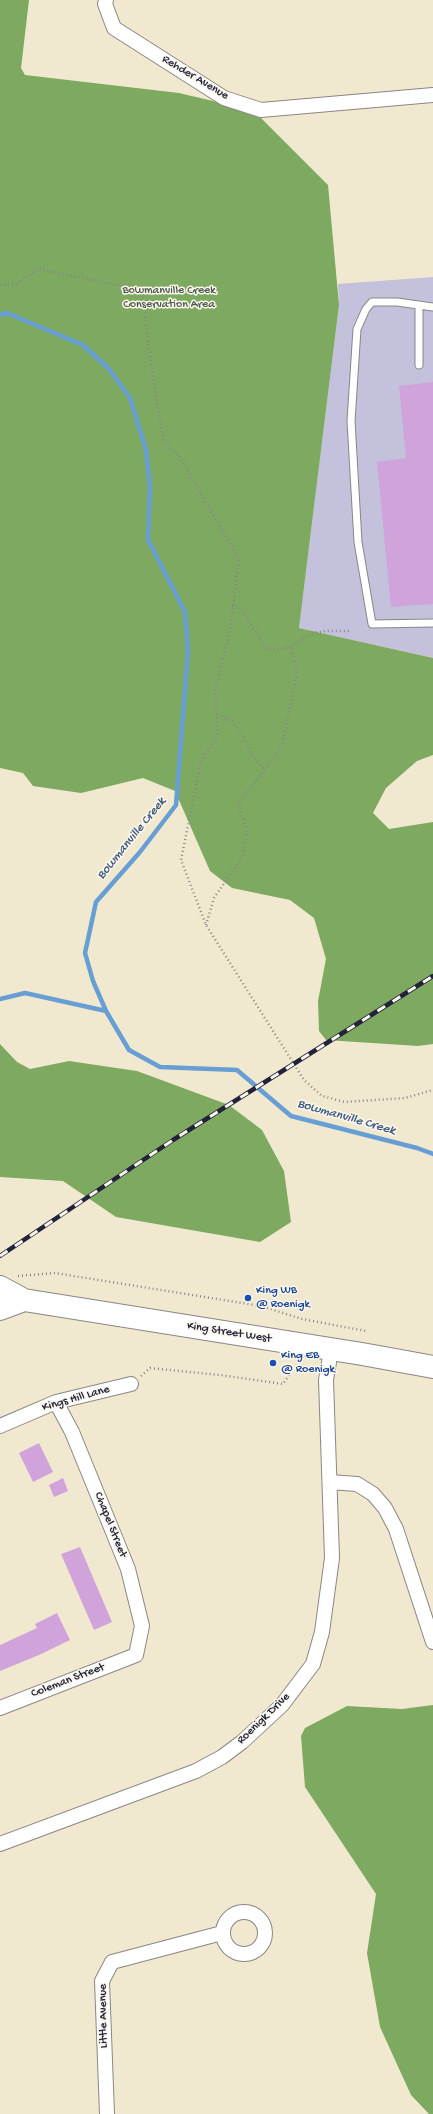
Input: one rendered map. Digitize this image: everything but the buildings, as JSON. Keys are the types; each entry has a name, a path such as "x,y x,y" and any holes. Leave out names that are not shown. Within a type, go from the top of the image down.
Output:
{"main road":[{"name":"King Street West","path":"6,1282 24,1300"},
{"name":"King Street West","path":"0,1309 24,1300 362,1354 433,1367"}],"street":[{"name":"Rehder Avenue","path":"106,0 105,4 114,28 224,98 261,110 433,95"},
{"name":"Roenigk Drive","path":"0,1844 196,1771 222,1757 242,1742 282,1705 313,1664 322,1632 332,1558 326,1380 331,1350"},
{"name":"Kings Hill Lane","path":"0,1426 56,1402 131,1384"},
{"name":"Chapel Street","path":"56,1402 72,1432 128,1569 142,1626 136,1655"},
{"path":"330,1482 357,1484 374,1494 385,1508 396,1530 433,1642"},
{"name":"Coleman Street","path":"0,1708 136,1655"},
{"name":"Little Avenue","path":"107,2114 102,1981 112,1962 222,1933"}],"lane":[{"path":"433,307 397,302 372,302 366,309 357,329 352,421 358,542 372,624 433,623"},
{"path":"419,305 419,365"}],"path":[{"path":"0,285 16,284 39,269 127,287 141,294 144,301 163,440 179,456 239,559 229,636 215,690 218,735 201,761 181,860 206,925 304,1080 322,1096 345,1102 405,1098 433,1090"},
{"path":"232,606 240,608 266,648 275,650 291,647 312,633 327,631 351,631"},
{"path":"206,925 214,898 243,856 247,830 238,804 264,769 274,759 283,742 297,672 291,647"},
{"path":"217,715 232,721 244,735 252,755 264,769"},
{"path":"6,1282 55,1272 261,1306 302,1319 366,1331"},
{"path":"131,1384 150,1368 220,1375 284,1384 290,1374"}],"shaded area":[{"path":"433,277 433,658 299,628 339,305 338,284"}],"green space":[{"name":"Bowmanville Creek Conservation Area","path":"0,0 29,0 21,68 25,75 179,93 234,106 261,118 328,185 339,305 299,628 433,658 433,755 417,761 386,788 373,813 389,829 433,822 433,1044 418,1046 326,1040 319,1031 318,1001 326,959 314,918 290,900 232,888 210,871 175,791 143,778 81,793 33,786 23,773 0,768"},
{"path":"0,1044 17,1062 30,1069 69,1061 137,1071 229,1105 262,1130 284,1171 291,1222 260,1242 116,1217 63,1181 0,1177"},
{"path":"433,1705 433,2114 429,2114 411,2095 380,2027 367,1953 376,1894 305,1787 301,1736 305,1728 347,1706 402,1709"}],"waterway":[{"name":"Bowmanville Creek","path":"0,315 7,313 83,345 109,369 130,398 146,450 150,487 148,540 185,612 188,651 176,805 140,852 96,902 85,953 93,981 106,1011 129,1050 160,1067 237,1070 291,1116 417,1148 433,1154"},
{"path":"0,999 25,993 106,1011"}],"railway":[{"path":"0,1256 173,1140 433,976"}],"place":[{"name":"King WB @ Roenigk","path":"248,1298"},
{"name":"King EB @ Roenigk","path":"273,1363"}]}
